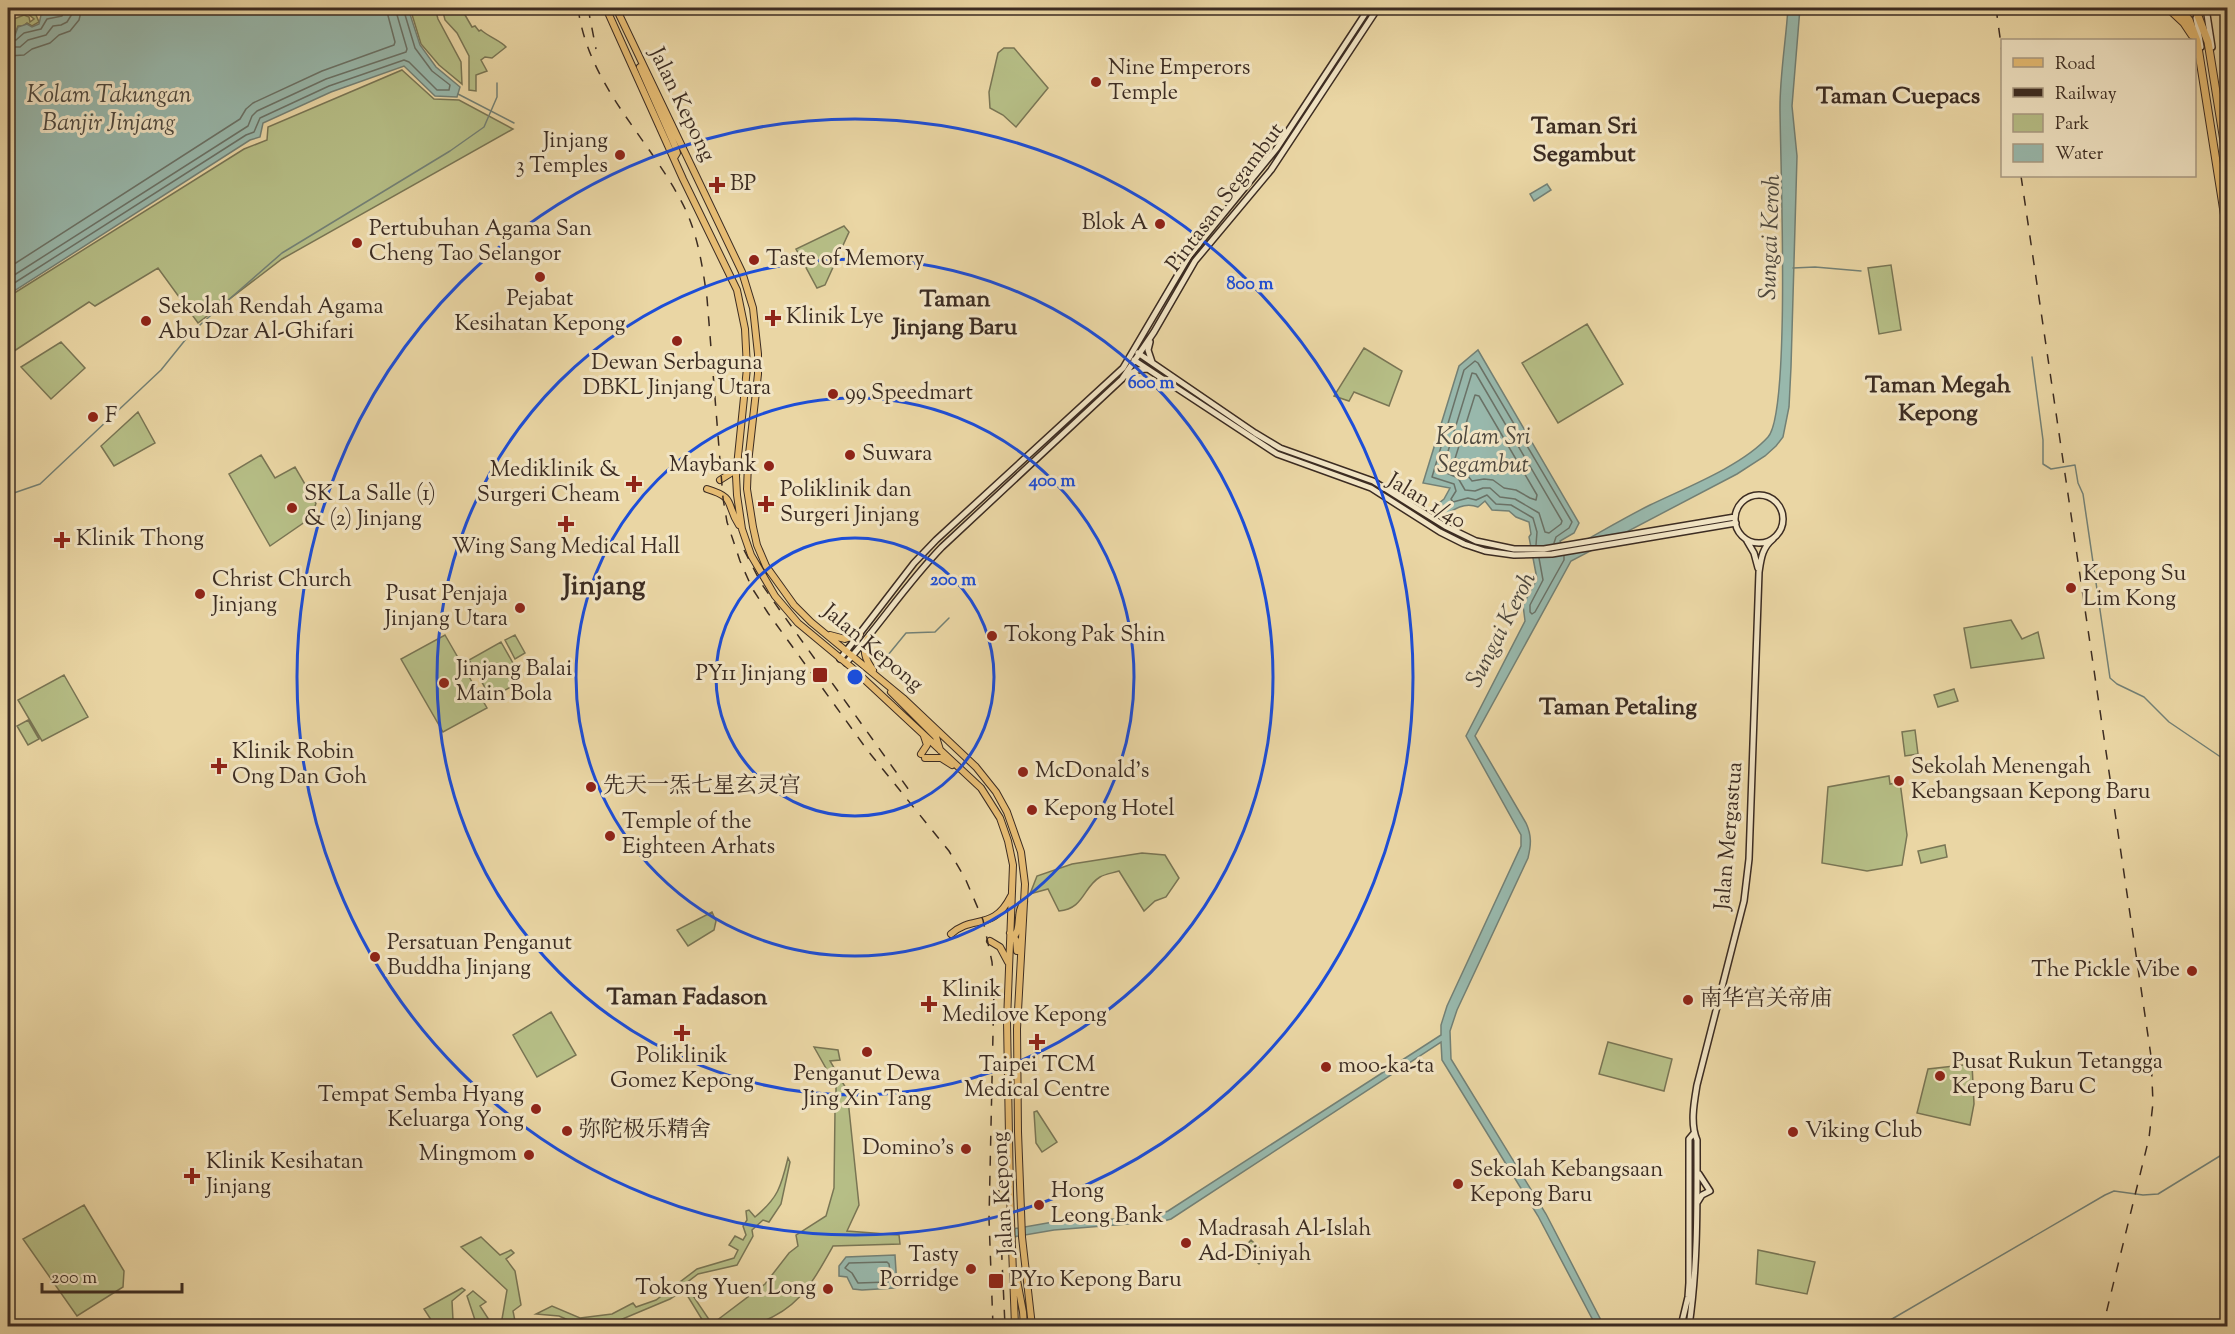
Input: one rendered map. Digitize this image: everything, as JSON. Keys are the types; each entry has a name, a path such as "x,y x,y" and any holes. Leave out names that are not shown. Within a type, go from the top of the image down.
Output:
{"highway":[{"path":"2168,8 2184,23 2195,39"},
{"path":"2179,8 2192,26 2195,39"},
{"path":"2186,8 2195,39"},
{"path":"2195,8 2208,42 2228,166"},
{"path":"2196,41 2228,237"}],"main road":[{"name":"Jalan Kepong","path":"606,8 674,158 734,280 739,296 746,337 747,368 737,495 742,528 751,555 776,596 798,623 968,775 990,799 1006,833 1013,865 1007,1021 1015,1326"},
{"name":"Jalan Kepong","path":"616,8 742,272 750,296 756,328 758,374 747,486 757,545 766,566 794,605 903,698 976,767 996,792 1014,831 1024,873 1018,1007 1018,1132 1022,1237 1032,1326"},
{"name":"Pintasan Segambut","path":"843,661 853,656 923,566 1122,379 1133,359 1134,350 1189,256 1260,171 1369,8"},
{"name":"Pintasan Segambut","path":"843,661 847,651 914,563 1041,443 1140,354 1195,261 1271,170 1378,8"},
{"path":"2195,8 2196,39"},
{"path":"2206,8 2228,158"},
{"path":"2196,41 2228,218"},
{"path":"634,49 647,85 675,146 677,153 674,158"},
{"path":"1291,126 1320,89 1329,84 1328,79 1342,49"},
{"path":"1152,362 1149,347 1154,332"},
{"name":"Jalan 1/40","path":"1134,350 1280,448 1373,481 1445,526 1465,536 1514,552"},
{"name":"Jalan 1/40","path":"1133,359 1278,454 1371,488 1440,532 1485,551 1552,554 1735,520"},
{"path":"1122,379 1137,370 1149,370"},
{"path":"1041,443 1046,446 1069,428"},
{"path":"720,480 731,473 738,464"},
{"path":"706,489 719,492 729,500 735,519 742,528"},
{"path":"1754,496 1771,498 1779,506 1783,517 1782,528 1773,539 1758,544 1743,537 1735,520 1739,506 1746,499 1754,496"},
{"name":"Jalan Mergastua","path":"1743,537 1754,553 1759,572"},
{"name":"Jalan Mergastua","path":"1689,1326 1694,1293 1697,1204 1697,1140 1694,1132 1697,1086 1727,976 1744,901 1748,870 1759,572 1764,548 1773,539"},
{"path":"824,632 842,639 860,634"},
{"path":"868,638 864,657 881,681 936,737 939,747 950,749 976,767"},
{"path":"922,733 927,745 923,756 941,758 968,775"},
{"path":"951,934 964,926 992,919 1006,905 1012,894"},
{"path":"1018,1007 1015,988 1017,948 1012,937 1018,932 1020,907 1024,902"},
{"path":"990,941 1000,947 1009,962"},
{"name":"Jalan Mergastua","path":"1680,1326 1688,1297 1689,1139 1694,1132"},
{"path":"1697,1166 1701,1180 1710,1191 1702,1196 1697,1204"},
{"path":"1689,1197 1697,1189 1690,1172"},
{"path":"1013,1252 1024,1326"}],"green space":[{"path":"19,8 38,8 36,15 39,22 32,26 27,23 18,26 15,34 11,34 8,28 8,18 14,19 24,15 29,17 30,22 34,19 27,13 20,12"},
{"path":"410,8 435,8 438,19 461,62 462,84 439,65 421,44"},
{"path":"442,8 461,8 472,27 475,26 479,31 481,30 506,47 492,58 485,57 481,60 487,71 476,75 476,91 469,90 469,56 457,33 445,20"},
{"path":"1004,48 1014,48 1048,88 1016,127 1003,115 990,108 989,92 998,53"},
{"path":"402,70 434,99 459,100 513,129 282,259 198,323 158,268 95,306 89,302 8,355 8,297 244,149 267,140 268,127"},
{"path":"844,226 849,232 825,285 817,288 796,249"},
{"path":"1891,265 1901,330 1879,334 1868,268"},
{"path":"1587,324 1623,384 1558,423 1522,363"},
{"path":"61,342 85,368 51,399 21,367"},
{"path":"1364,348 1402,371 1389,406 1354,392 1349,401 1334,396"},
{"path":"138,412 155,443 114,466 101,446"},
{"path":"261,455 275,478 295,467 316,503 312,517 270,546 229,474"},
{"path":"2011,620 2022,639 2038,632 2044,658 1971,668 1964,628"},
{"name":"Jinjang Balai Main Bola","path":"445,635 487,708 443,732 401,659"},
{"path":"515,635 525,653 515,659 505,640"},
{"path":"501,642 518,672 512,676 516,684 491,698 469,660"},
{"path":"64,675 88,717 42,741 18,700"},
{"path":"1954,689 1958,701 1938,707 1934,695"},
{"path":"28,720 39,739 28,745 17,726"},
{"path":"1915,730 1918,754 1905,756 1902,732"},
{"path":"1889,776 1890,784 1900,782 1907,835 1902,865 1867,871 1822,863 1828,787"},
{"path":"1945,845 1947,857 1921,863 1918,851"},
{"path":"1142,853 1165,855 1179,878 1166,897 1155,901 1144,911 1119,871 1094,881 1078,902 1067,909 1059,911 1048,889 1030,894 1037,876 1072,864"},
{"path":"712,912 716,921 714,930 688,946 677,930"},
{"path":"551,1012 576,1055 537,1077 513,1035"},
{"path":"1608,1042 1672,1059 1664,1091 1599,1074"},
{"path":"814,1047 838,1050 840,1060 830,1061 847,1090 859,1205 847,1231 899,1235 900,1244 833,1246 809,1286 790,1306 765,1321 744,1327 706,1326 684,1290 670,1299 613,1323 582,1326 559,1316 536,1314 552,1306 580,1318 612,1314 633,1303 636,1307 656,1300 697,1269 734,1258 738,1250 729,1245 735,1236 743,1240 746,1235 743,1226 747,1220 746,1211 749,1210 755,1217 774,1198 781,1184 788,1158 790,1162 781,1204 769,1222 763,1220 752,1230 753,1236 737,1265 698,1274 685,1284 712,1324 765,1284 789,1253 798,1246 796,1235 826,1216 834,1188 835,1111 826,1100 836,1097 836,1086"},
{"path":"1972,1064 1974,1104 1970,1125 1917,1113 1928,1069"},
{"path":"1037,1111 1057,1142 1042,1152 1036,1143 1034,1112"},
{"path":"84,1205 124,1271 123,1287 77,1316 23,1239"},
{"path":"481,1237 500,1255 511,1250 514,1253 506,1259 515,1271 521,1305 513,1311 516,1326 495,1326 501,1325 507,1290 461,1247"},
{"path":"1251,1240 1267,1255 1259,1264 1243,1249"},
{"path":"1758,1250 1815,1262 1807,1294 1756,1284"},
{"path":"462,1288 465,1290 452,1301 453,1320 461,1326 435,1326 424,1309"},
{"path":"473,1291 486,1302 480,1306 493,1326 477,1326 467,1296"}],"water":[{"name":"Kolam Takungan Banjir Jinjang","path":"60,8 408,8 420,45 436,67 460,87 457,97 435,96 404,66 331,92 263,123 260,137 250,140 8,295 8,30 15,35 18,27 27,24 32,27 39,24 41,15 58,12"},
{"name":"Kolam Sri Segambut","path":"1788,8 1800,8 1792,106 1797,156 1791,367 1789,407 1783,437 1765,456 1737,474 1571,561 1475,736 1526,823 1530,845 1528,858 1457,1010 1450,1031 1451,1059 1546,1214 1604,1326 1596,1326 1538,1216 1442,1060 1441,1042 1171,1219 1054,1230 1007,1238 1007,1230 1053,1222 1154,1217 1168,1211 1441,1035 1441,1025 1447,1006 1521,846 1521,835 1466,736 1525,621 1523,605 1537,579 1529,537 1531,534 1529,522 1516,517 1509,511 1492,510 1485,501 1478,507 1468,505 1459,507 1442,517 1434,507 1444,499 1450,488 1423,483 1459,366 1478,350 1579,523 1574,533 1560,541 1566,551 1640,510 1728,467 1757,448 1768,437 1775,418 1780,382 1783,281 1780,107"},
{"path":"1547,184 1551,190 1534,201 1530,194"},
{"path":"895,1255 897,1287 895,1288 853,1289 847,1277 839,1276 839,1266 846,1257"}],"waterway":[{"path":"8,495 40,484 161,370 201,324 282,253 450,151 484,127 497,97 497,83"},
{"path":"458,94 514,123"},
{"name":"Sungai Keroh","path":"1793,268 1815,267 1861,271"},
{"path":"2032,357 2043,440 2043,464 2051,469 2075,465 2078,483 2083,494 2110,678 2117,684 2144,697 2169,722 2228,762"},
{"path":"879,666 906,633 935,632 949,618"},
{"path":"1880,1326 2105,1195 2114,1191 2143,1195 2158,1194 2228,1151"}],"railway":[{"path":"578,8 584,35 605,84 679,197 694,233 707,298 723,498 727,522 740,561 752,588 768,613 868,751 949,851 965,878 983,920 992,962 994,987 989,1219 993,1326"},
{"path":"588,8 596,49"},
{"path":"1996,8 2001,45"},
{"path":"2021,177 2151,1056 2153,1103 2149,1138 2103,1326"},
{"path":"744,550 761,583 909,790"},
{"path":"997,1150 1005,1326"}],"place":[{"name":"Nine Emperors Temple","path":"1096,82"},
{"name":"Jinjang 3 Temples","path":"620,155"},
{"name":"BP","path":"717,185"},
{"name":"Blok A","path":"1160,224"},
{"name":"Pertubuhan Agama San Cheng Tao Selangor","path":"357,243"},
{"name":"Taste of Memory","path":"754,260"},
{"name":"Pejabat Kesihatan Kepong","path":"540,277"},
{"name":"Klinik Lye","path":"773,318"},
{"name":"Sekolah Rendah Agama Abu Dzar Al-Ghifari","path":"146,321"},
{"name":"Dewan Serbaguna DBKL Jinjang Utara","path":"677,341"},
{"name":"99 Speedmart","path":"833,394"},
{"name":"F","path":"93,417"},
{"name":"Suwara","path":"850,455"},
{"name":"Maybank","path":"769,466"},
{"name":"Mediklinik & Surgeri Cheam","path":"634,484"},
{"name":"Poliklinik dan Surgeri Jinjang","path":"766,504"},
{"name":"SK La Salle (1) & (2) Jinjang","path":"292,508"},
{"name":"Wing Sang Medical Hall","path":"566,524"},
{"name":"Klinik Thong","path":"62,540"},
{"name":"Kepong Su Lim Kong","path":"2071,588"},
{"name":"Christ Church Jinjang","path":"200,594"},
{"name":"Pusat Penjaja Jinjang Utara","path":"520,608"},
{"name":"Tokong Pak Shin","path":"992,636"},
{"name":"PY11 Jinjang","path":"820,675"},
{"name":"Jinjang Balai Main Bola","path":"444,683"},
{"name":"Klinik Robin Ong Dan Goh","path":"219,766"},
{"name":"McDonald's","path":"1023,772"},
{"name":"Sekolah Menengah Kebangsaan Kepong Baru","path":"1899,781"},
{"name":"先天一炁七星玄灵宫","path":"591,787"},
{"name":"Kepong Hotel","path":"1032,810"},
{"name":"Temple of the Eighteen Arhats","path":"610,836"},
{"name":"Persatuan Penganut Buddha Jinjang","path":"375,957"},
{"name":"The Pickle Vibe","path":"2192,971"},
{"name":"南华宫关帝庙","path":"1688,1000"},
{"name":"Klinik Medilove Kepong","path":"929,1004"},
{"name":"Poliklinik Gomez Kepong","path":"682,1033"},
{"name":"Taipei TCM Medical Centre","path":"1037,1042"},
{"name":"Penganut Dewa Jing Xin Tang","path":"867,1052"},
{"name":"moo-ka-ta","path":"1326,1067"},
{"name":"Pusat Rukun Tetangga Kepong Baru C","path":"1940,1076"},
{"name":"Tempat Semba Hyang Keluarga Yong","path":"536,1109"},
{"name":"弥陀极乐精舍","path":"567,1131"},
{"name":"Viking Club","path":"1793,1132"},
{"name":"Domino's","path":"966,1149"},
{"name":"Mingmom","path":"529,1155"},
{"name":"Klinik Kesihatan Jinjang","path":"192,1176"},
{"name":"Sekolah Kebangsaan Kepong Baru","path":"1458,1184"},
{"name":"Hong Leong Bank","path":"1039,1205"},
{"name":"Madrasah Al-Islah Ad-Diniyah","path":"1186,1243"},
{"name":"Tasty Porridge","path":"971,1269"},
{"name":"PY10 Kepong Baru","path":"996,1281"},
{"name":"Tokong Yuen Long","path":"828,1289"}],"district":[{"name":"Taman Cuepacs","path":"1898,97"},
{"name":"Taman Sri Segambut","path":"1584,141"},
{"name":"Taman Jinjang Baru","path":"955,314"},
{"name":"Taman Megah Kepong","path":"1938,400"},
{"name":"Jinjang","path":"604,587"},
{"name":"Taman Petaling","path":"1618,708"},
{"name":"Taman Fadason","path":"687,998"}]}
